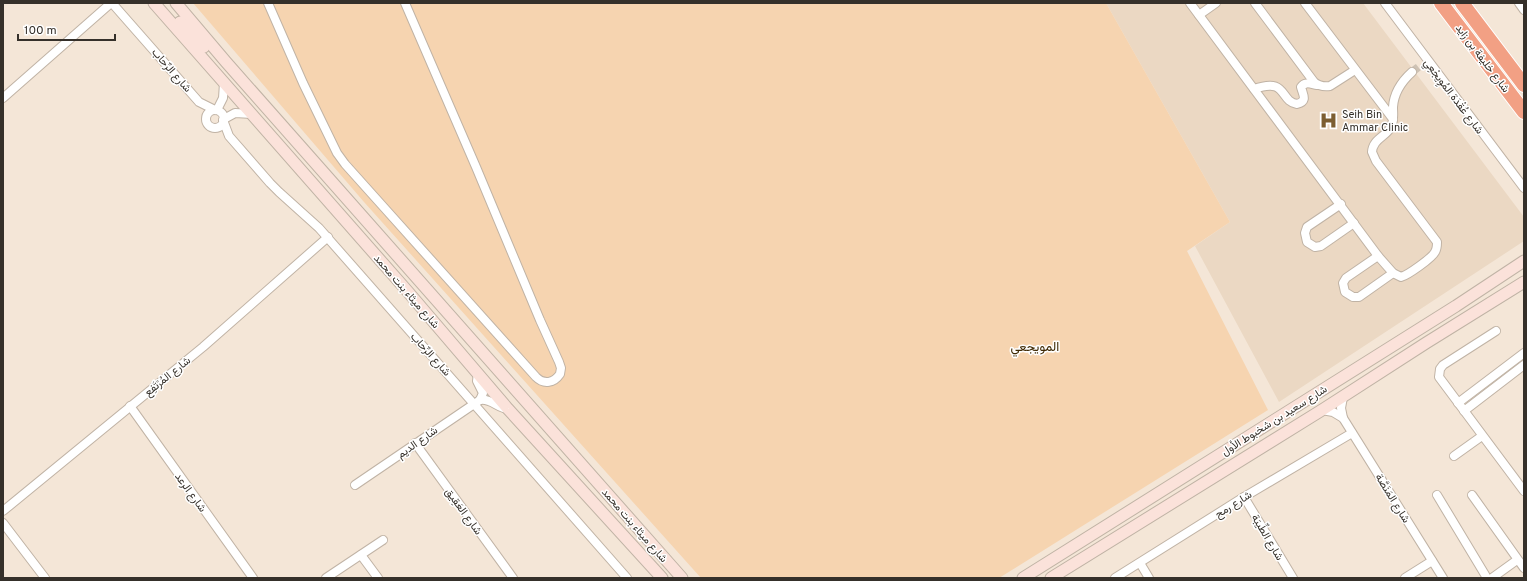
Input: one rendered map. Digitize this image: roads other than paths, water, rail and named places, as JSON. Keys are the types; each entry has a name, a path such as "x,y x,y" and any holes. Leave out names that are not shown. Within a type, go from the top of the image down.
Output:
{"highway":[{"name":"شارع خليفة بن زايد","path":"1442,3 1524,112"},
{"name":"شارع خليفة بن زايد","path":"1462,3 1524,85"}],"main road":[{"name":"شارع ميثاء بنت محمد","path":"154,3 508,409 662,578"},
{"path":"164,3 207,50 226,62"},
{"name":"شارع ميثاء بنت محمد","path":"176,3 226,62 682,578"},
{"name":"شارع سعيد بن شخبوط الأول","path":"1024,578 1456,306 1524,261"},
{"name":"شارع سعيد بن شخبوط الأول","path":"1051,578 1268,444 1524,282"},
{"path":"1426,343 1428,337 1433,332 1459,315 1460,308 1456,306"},
{"path":"1268,444 1264,438 1266,433 1302,410 1310,397"}],"street":[{"path":"3,98 111,3"},
{"name":"شارع الرِّحاب","path":"111,3 199,102 206,121"},
{"path":"268,3 303,83 337,153 345,164 538,379 544,382 553,381 560,374 561,365 540,320 497,215 405,3"},
{"path":"1190,3 1341,204 1378,256 1393,273 1398,276 1405,276 1434,253 1437,246 1435,239 1373,157 1372,152 1374,143 1390,129 1397,90 1412,72"},
{"path":"1200,15 1216,3"},
{"path":"1256,3 1317,85"},
{"path":"1305,3 1393,119"},
{"name":"شارع عُقْدَة المُوِيجْعِي","path":"1384,3 1424,62 1524,188"},
{"path":"1519,3 1524,10"},
{"path":"1254,89 1268,85 1274,86 1283,92 1291,102 1297,104 1301,103 1304,99 1304,94 1301,87 1303,84 1308,83 1326,87 1330,86 1355,70"},
{"path":"224,83 224,98 216,110 209,114 206,121 208,125 212,128 220,125 224,119 235,112 252,114"},
{"name":"شارع الرِّحاب","path":"199,102 216,110"},
{"path":"216,110 222,112 224,119"},
{"name":"شارع الرِّحاب","path":"224,119 229,136"},
{"name":"شارع الرِّحاب","path":"212,128 229,136 279,192 311,219 328,237 477,402 627,578"},
{"path":"1341,204 1308,227 1305,233 1307,242 1315,247 1321,246 1354,223"},
{"name":"شارع المُرْتَفِع","path":"3,510 203,347 328,237"},
{"path":"1378,256 1346,278 1343,284 1345,292 1353,297 1359,297 1393,273"},
{"path":"1496,331 1443,365 1438,373 1441,381 1524,491"},
{"path":"1458,403 1524,353"},
{"path":"1464,411 1524,365"},
{"path":"477,402 482,393 478,381 478,373"},
{"path":"1343,397 1343,418"},
{"path":"477,402 489,400 501,408 508,409"},
{"name":"شارع الديم","path":"355,485 477,402"},
{"name":"شارع الرعد","path":"130,406 253,578"},
{"path":"1322,410 1333,412 1343,418"},
{"name":"شارع المَنَصَّة","path":"1343,418 1443,578"},
{"name":"شارع رمح","path":"1115,578 1244,497 1352,433"},
{"path":"1454,456 1482,436"},
{"name":"شارع العَقِيق","path":"415,443 513,578"},
{"path":"1437,495 1487,578"},
{"path":"1472,495 1524,568"},
{"name":"شارع الطِّيبَة","path":"1244,497 1293,578"},
{"path":"3,523 45,578"},
{"path":"326,578 383,540"},
{"path":"361,555 378,578"},
{"path":"1492,578 1517,560"},
{"path":"1405,578 1432,561"},
{"path":"1140,563 1149,578"}],"tunnel":[{"path":"1412,72 1421,65"}],"place":[{"name":"Seih Bin Ammar Clinic","path":"1329,120"}],"district":[{"name":"المويجعي","path":"1035,346"}]}
